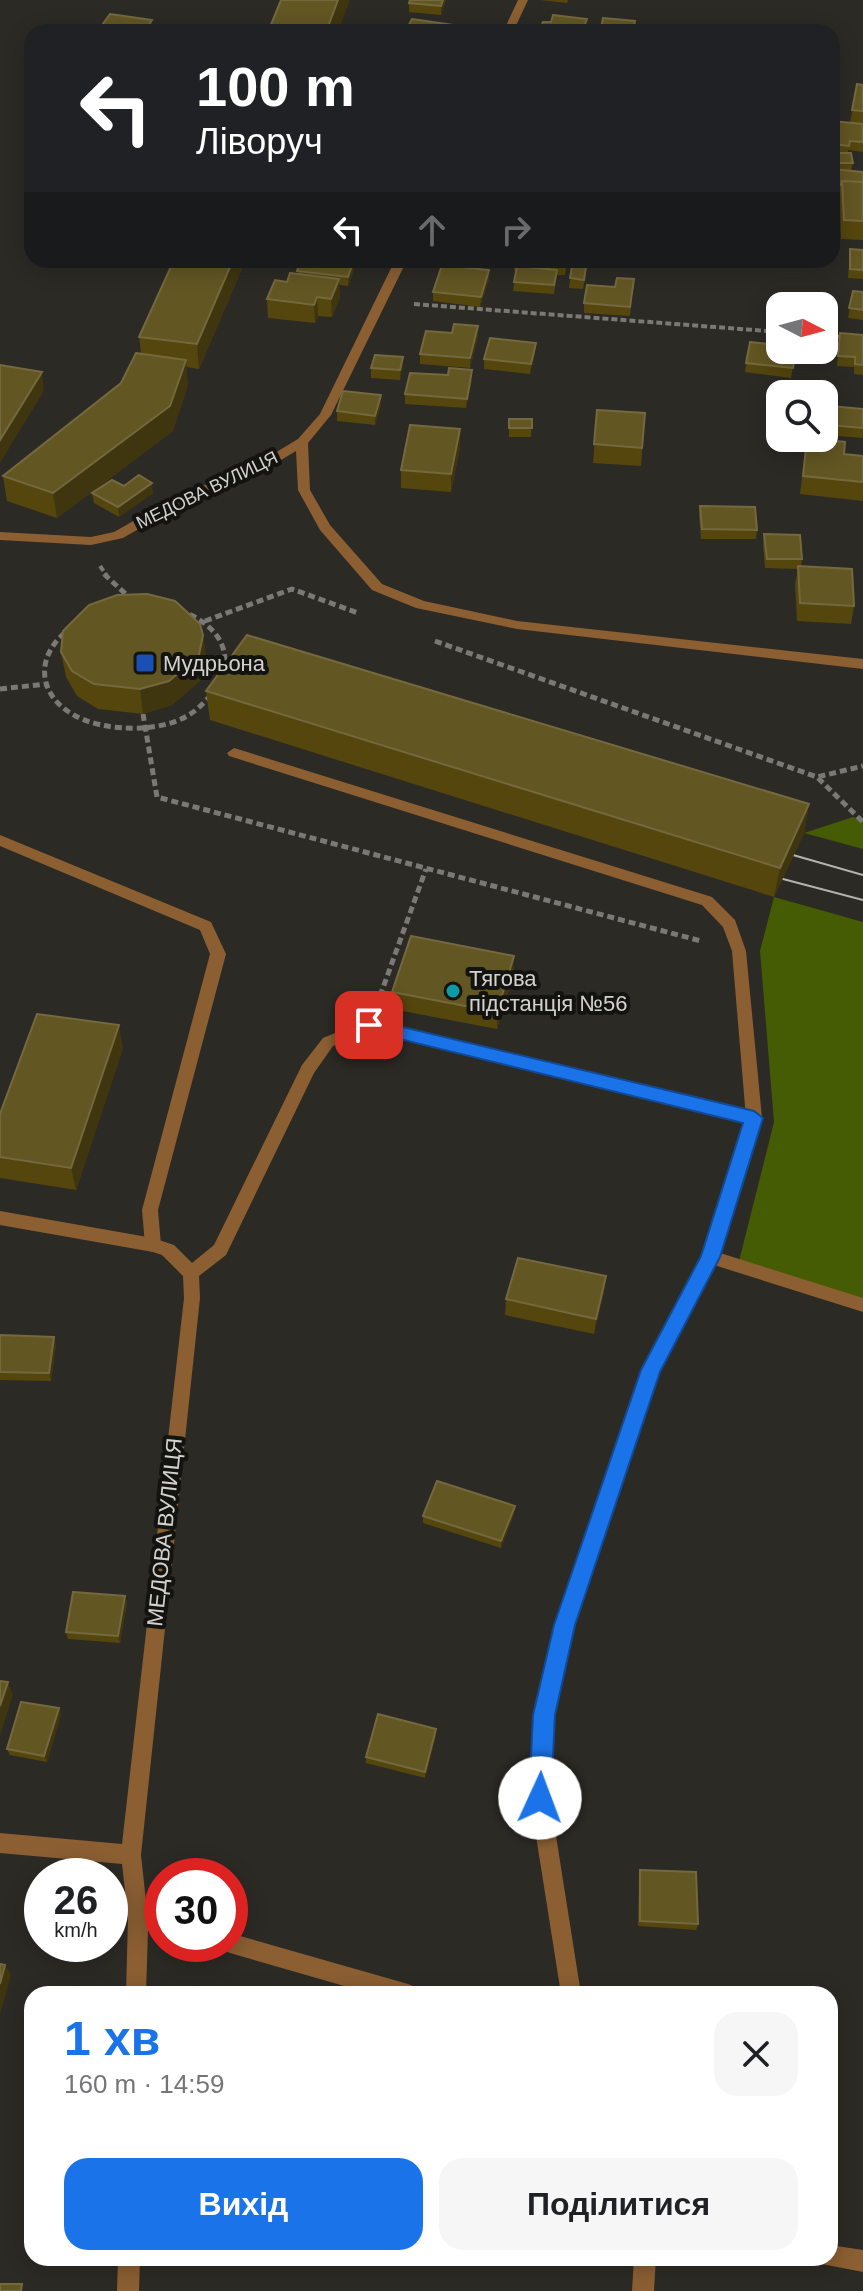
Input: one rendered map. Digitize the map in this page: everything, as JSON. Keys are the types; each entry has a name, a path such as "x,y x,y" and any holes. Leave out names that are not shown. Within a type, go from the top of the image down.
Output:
{"street":[{"path":"512,24 523,0"},
{"name":"МЕДОВА ВУЛИЦЯ","path":"0,536 91,541 118,535 192,493 242,478 302,442 325,415 397,268"},
{"path":"302,442 304,490 325,527 377,587 421,605 517,625 863,664"},
{"path":"234,753 707,901 730,924 739,951 754,1118 710,1257 651,1370 564,1625 544,1715 540,1798 570,1986"},
{"path":"0,840 206,926 218,954 150,1210 153,1245"},
{"path":"0,1218 153,1245 168,1250 191,1273 220,1250 308,1069 328,1042 369,1025 754,1118"},
{"path":"710,1257 863,1305"},
{"name":"МЕДОВА ВУЛИЦЯ","path":"136,1986 138,1917 131,1855 192,1298 191,1273"},
{"path":"0,1843 131,1855"},
{"path":"138,1917 144,1919"},
{"path":"248,1948 380,1986"},
{"path":"838,2257 863,2261"},
{"path":"128,2291 129,2266"},
{"path":"643,2291 645,2266"}],"path":[{"path":"382,301 766,331"},
{"path":"838,337 850,338"},
{"path":"104,574 136,604 136,618"},
{"path":"205,621 292,589 367,616"},
{"path":"136,604 174,607 205,621 219,634 227,650 228,667 223,683 211,699 193,713 146,729 94,725 72,715 55,701 46,684 44,668 48,652 58,637 91,614 136,604"},
{"path":"426,637 817,777 863,822"},
{"path":"0,689 46,684"},
{"path":"143,714 157,797 739,951"},
{"path":"817,777 863,766"},
{"path":"369,1025 426,869"}],"green space":[{"path":"853,817 863,820 863,849 804,833"},
{"path":"774,897 863,922 863,1305 738,1265 774,1122 760,951"}],"building":[{"path":"281,0 338,0 329,24 271,24"},
{"path":"410,0 443,0 441,6 409,3"},
{"path":"110,14 152,20 149,24 103,24"},
{"path":"553,15 587,19 585,24 542,24 551,22"},
{"path":"603,18 635,21 634,24 602,24"},
{"path":"412,19 447,24 409,24"},
{"path":"857,84 863,85 863,111 852,110"},
{"path":"840,122 863,124 863,142 850,141 849,146 840,145"},
{"path":"840,153 851,153 853,163 840,163"},
{"path":"840,170 863,172 863,182 842,181 841,185"},
{"path":"842,181 863,182 863,221 844,220"},
{"path":"850,249 863,250 863,270 850,269"},
{"path":"170,268 230,268 197,344 139,337"},
{"path":"298,268 351,268 348,277 297,271"},
{"path":"441,268 489,270 481,297 433,292"},
{"path":"517,268 557,270 554,285 514,282"},
{"path":"572,268 586,268 584,280 570,278"},
{"path":"290,273 339,279 331,299 317,297 314,305 267,299 275,280 287,282"},
{"path":"617,278 634,279 630,307 584,303 587,285 615,287"},
{"path":"853,291 863,292 863,310 849,308"},
{"path":"454,324 478,326 470,358 420,354 426,331 452,333"},
{"path":"840,333 863,335 863,365 855,364 855,357 838,356"},
{"path":"490,338 536,343 531,364 484,359"},
{"path":"750,342 766,344 766,364 794,364 793,368 746,363"},
{"path":"136,353 186,360 170,406 53,493 3,476 121,383"},
{"path":"375,355 403,357 400,370 371,368"},
{"path":"0,365 42,372 0,440"},
{"path":"449,368 472,370 467,399 405,394 410,373 448,375"},
{"path":"343,391 381,395 375,416 337,411"},
{"path":"838,407 863,409 863,428 838,426"},
{"path":"597,410 645,413 642,448 594,444"},
{"path":"509,419 532,419 532,428 509,428"},
{"path":"410,425 460,429 451,474 401,470"},
{"path":"838,441 845,442 844,454 863,456 863,482 803,476 806,452 838,452"},
{"path":"139,475 152,483 118,507 92,493 112,480 124,486"},
{"path":"700,506 755,507 757,530 702,529"},
{"path":"764,534 800,535 802,559 767,559"},
{"path":"798,566 852,569 854,606 800,603"},
{"path":"147,594 175,601 200,624 203,635 199,655 169,681 140,689 94,684 72,671 61,652 63,631 89,605 117,595"},
{"path":"247,635 809,804 780,868 206,691"},
{"name":"Тягова підстанція №56","path":"411,936 514,956 497,1012 392,992"},
{"path":"37,1014 119,1025 71,1168 0,1157 0,1114"},
{"path":"518,1258 606,1276 596,1319 506,1299"},
{"path":"0,1335 54,1337 49,1373 0,1372"},
{"path":"437,1481 515,1506 501,1541 423,1516"},
{"path":"73,1592 125,1596 118,1636 66,1632"},
{"path":"0,1681 8,1682 0,1706"},
{"path":"21,1702 59,1708 44,1756 7,1749"},
{"path":"378,1714 436,1729 425,1772 366,1757"},
{"path":"640,1870 696,1872 698,1924 640,1921"},
{"path":"0,1964 5,1965 0,1984"},
{"path":"0,2284 22,2284 21,2291 0,2291"}],"tram line":[{"path":"793,855 863,875"},
{"path":"783,879 863,900"}],"place":[{"name":"Мудрьона","path":"145,663"},
{"name":"Тягова підстанція №56","path":"453,991"}],"route":[{"path":"369,1025 754,1118 710,1257 651,1370 564,1625 544,1715 540,1798"}]}
